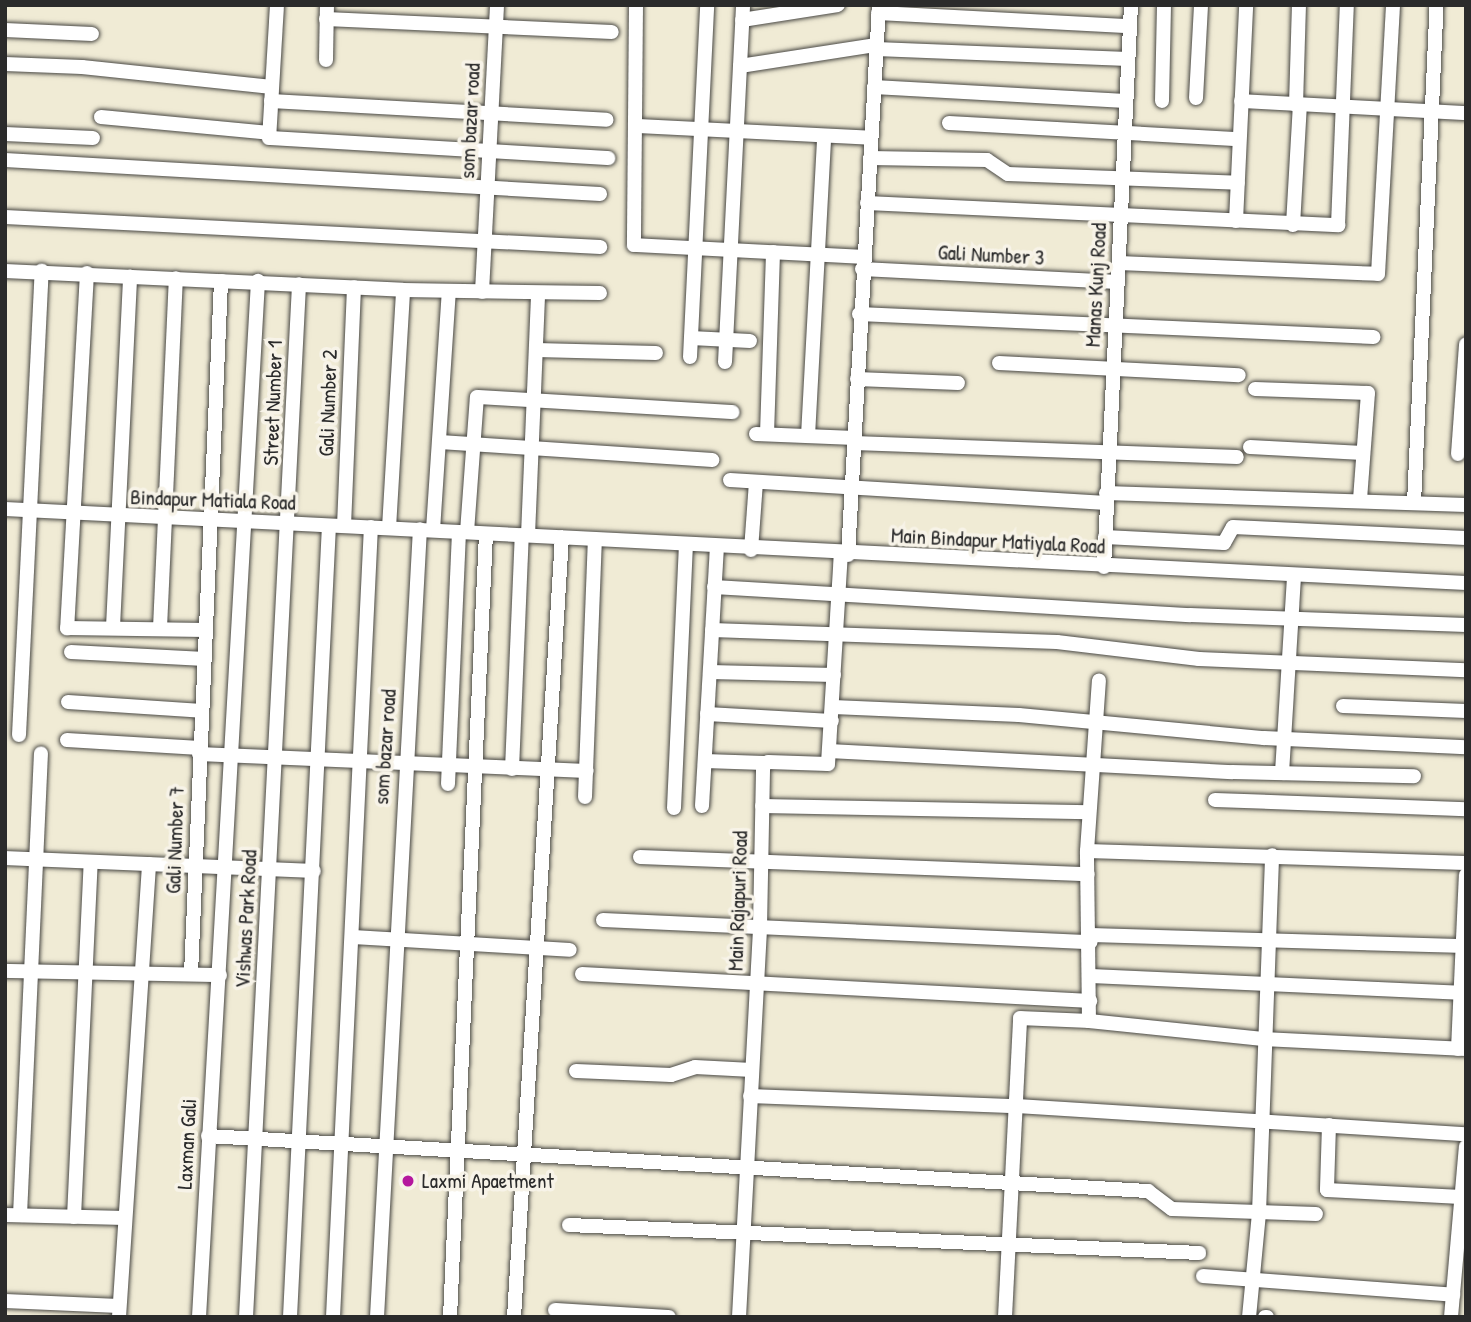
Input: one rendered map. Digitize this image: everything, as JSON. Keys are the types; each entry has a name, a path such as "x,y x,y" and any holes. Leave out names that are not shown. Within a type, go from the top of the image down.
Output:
{"street":[{"path":"277,5 269,133 271,139 608,158"},
{"name":"som bazar road","path":"482,292 497,5"},
{"path":"636,5 638,125 702,131 871,138"},
{"path":"690,357 707,5"},
{"path":"725,362 733,250 743,13 838,5"},
{"name":"Manas Kunj Road","path":"1104,567 1106,450 1114,369 1131,5"},
{"path":"1162,101 1164,5"},
{"path":"1196,98 1201,5"},
{"path":"1236,221 1246,5"},
{"path":"1293,225 1299,5"},
{"path":"867,204 1293,225 1339,224 1347,5"},
{"path":"1119,263 1378,274 1393,5"},
{"path":"1414,503 1437,5"},
{"path":"705,761 825,766 829,751 839,595 852,489 859,314 878,9 1130,26"},
{"path":"326,60 326,12 496,27 612,32"},
{"path":"5,30 92,34"},
{"path":"740,66 876,47 1128,59"},
{"path":"5,64 121,70 272,94 492,114 606,120"},
{"path":"874,87 1126,101"},
{"path":"1241,101 1466,113"},
{"path":"100,117 269,133"},
{"path":"949,123 1239,139"},
{"name":"Gali Number 3","path":"638,125 634,245 817,255 862,263 1118,282"},
{"path":"5,134 93,138"},
{"path":"808,436 824,136"},
{"path":"870,158 987,160 1008,174 1238,183"},
{"path":"5,160 487,185 600,194"},
{"path":"5,217 600,247"},
{"path":"773,252 762,434 854,441 1237,457"},
{"path":"5,271 449,292 600,293"},
{"path":"19,735 42,271"},
{"path":"87,273 67,628 206,630"},
{"path":"113,627 130,276"},
{"path":"160,628 176,278"},
{"name":"Gali Number 7","path":"191,974 221,281"},
{"name":"Laxman Gali","path":"199,1317 208,1136 227,866 258,281"},
{"name":"Street Number 1","path":"289,524 299,284"},
{"name":"Gali Number 2","path":"345,523 354,287"},
{"path":"389,528 403,290"},
{"name":"som bazar road","path":"377,1317 390,1146 404,764 427,530 440,442 449,292"},
{"path":"512,769 538,293"},
{"path":"859,314 1115,328 1373,337"},
{"path":"691,338 750,341"},
{"path":"1458,454 1466,344"},
{"path":"536,350 656,353"},
{"path":"999,363 1238,375"},
{"path":"857,379 958,383"},
{"path":"1255,389 1368,393 1360,500"},
{"path":"448,784 463,532 475,398 733,412"},
{"path":"440,442 531,451 712,460"},
{"path":"1250,447 1363,453"},
{"path":"730,480 852,489 1106,498 1360,500 1466,505"},
{"path":"751,550 756,482"},
{"name":"Bindapur Matiala Road","path":"5,509 329,526 345,523 427,530"},
{"name":"Vishwas Park Road","path":"246,1317 289,524"},
{"path":"290,1317 320,760 329,526"},
{"path":"333,1317 371,527"},
{"path":"1105,537 1224,543 1233,527 1466,538"},
{"path":"427,530 525,535"},
{"path":"450,1317 486,534"},
{"name":"Main Bindapur Matiyala Road","path":"525,535 686,547 1466,583"},
{"path":"514,1317 527,1154 562,537"},
{"path":"585,797 595,540"},
{"path":"674,808 686,547"},
{"path":"702,806 717,548"},
{"path":"1282,774 1282,738 1294,575"},
{"path":"714,587 1466,625"},
{"path":"712,630 1057,642 1199,659 1466,670"},
{"path":"71,652 205,659"},
{"path":"710,672 834,675"},
{"path":"1089,1021 1091,938 1087,851 1098,680"},
{"path":"68,702 202,711"},
{"path":"1343,706 1466,711"},
{"path":"707,714 832,714 1095,721 1282,738 1466,747"},
{"path":"67,740 233,756 587,771"},
{"path":"829,751 1093,762 1282,774 1415,776"},
{"path":"41,753 30,971 12,1215 125,1218"},
{"name":"Main Rajapuri Road","path":"739,1317 760,927 764,763"},
{"path":"1215,800 1466,809"},
{"path":"762,806 1089,812"},
{"path":"1087,851 1466,863"},
{"path":"1249,1317 1259,1213 1260,1121 1272,855"},
{"path":"640,857 1088,874"},
{"path":"5,858 36,862 197,865 314,871"},
{"path":"74,1217 83,973 91,862"},
{"path":"5,1301 119,1311 149,864"},
{"path":"1005,1317 1022,1016 1263,1039 1462,1049 1466,875"},
{"path":"603,920 1091,938 1268,938 1463,946"},
{"path":"353,937 570,950"},
{"path":"5,971 220,975"},
{"path":"582,974 1090,1002"},
{"path":"1091,976 1463,993"},
{"path":"576,1071 671,1075 695,1068 752,1070"},
{"path":"750,1096 1016,1106 1466,1134"},
{"path":"1329,1125 1327,1191 1461,1197"},
{"path":"208,1136 1152,1191 1172,1209 1316,1214"},
{"path":"1451,1317 1457,1285 1466,1147"},
{"path":"569,1225 1199,1253"},
{"path":"1203,1276 1252,1280 1457,1285"},
{"path":"555,1310 669,1317"}],"place":[{"name":"Laxmi Apaetment","path":"408,1181"}]}
